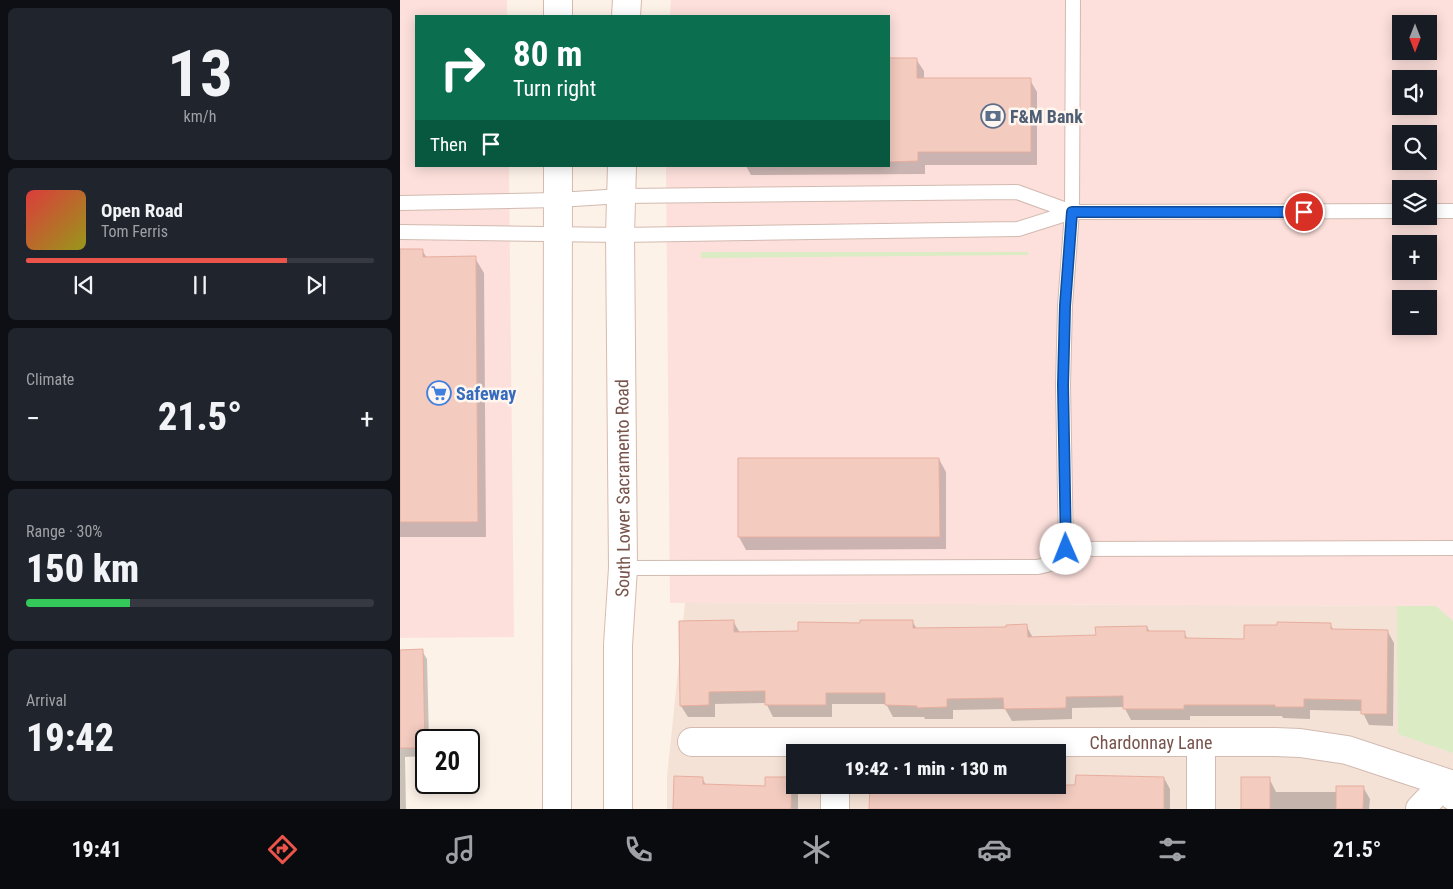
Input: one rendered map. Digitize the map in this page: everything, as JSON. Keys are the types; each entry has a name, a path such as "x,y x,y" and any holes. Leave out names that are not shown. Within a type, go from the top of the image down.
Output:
{"main road":[{"path":"558,0 558,15"},
{"path":"626,15 627,0"},
{"path":"557,809 558,167"},
{"name":"South Lower Sacramento Road","path":"618,809 618,645 623,568 620,235 622,167"},
{"name":"Chardonnay Lane","path":"692,742 786,745"},
{"path":"1201,742 1201,809"},
{"name":"Chardonnay Lane","path":"1055,744 1274,742 1324,746 1347,750 1450,788"},
{"path":"1420,809 1450,788"},
{"path":"835,794 835,809"}],"lane":[{"path":"623,568 1037,567 1054,563 1061,557 1066,549 1063,385 1065,306 1072,212 1073,0"},
{"path":"400,203 558,200 622,196 1017,192 1072,212"},
{"path":"400,232 620,235 1018,229 1072,212 1392,211"},
{"path":"1437,211 1453,211"},
{"path":"1066,549 1453,548"}],"shaded area":[{"path":"400,0 507,0 507,15 415,15 415,167 509,167 514,637 400,638"},
{"path":"671,0 1453,0 1453,621 1436,606 670,603 666,167 890,167 890,15 670,15"},
{"path":"685,603 1436,606 1453,621 1453,809 667,809 667,777"}],"green space":[{"path":"701,252 1028,252 1028,255 701,258"},
{"path":"1397,606 1436,606 1453,621 1453,753 1398,734"}],"building":[{"path":"890,58 917,58 917,78 1031,78 1031,152 918,152 918,161 890,162"},
{"name":"Safeway","path":"400,249 423,249 423,257 476,256 478,522 400,522"},
{"path":"738,458 939,458 940,537 738,537"},
{"path":"734,620 734,632 798,631 798,622 860,623 860,620 913,620 913,628 1006,627 1006,625 1027,624 1028,637 1096,635 1095,627 1147,626 1147,631 1185,631 1185,638 1244,639 1244,625 1277,625 1277,622 1331,623 1331,629 1388,630 1387,714 1361,714 1361,700 1304,699 1304,707 1275,707 1275,705 1184,705 1184,709 1123,709 1123,696 1066,697 1066,708 1004,709 1003,698 947,699 947,707 917,708 917,706 885,705 885,693 826,693 826,705 765,705 765,691 709,692 709,705 680,706 679,621"},
{"path":"423,649 425,729 415,729 415,748 400,748 400,650"},
{"path":"1076,775 1164,777 1164,809 869,809 870,794 1066,794 1066,785 1075,785"},
{"path":"674,776 703,777 703,784 765,786 765,777 786,777 786,794 791,794 791,809 673,809"},
{"path":"1241,777 1270,777 1270,809 1241,809"},
{"path":"1336,786 1364,786 1363,809 1336,809"}],"place":[{"name":"F&M Bank","path":"993,116"},
{"name":"Safeway","path":"439,393"}],"route":[{"path":"1066,549 1063,385 1065,306 1072,212 1304,212"}]}
